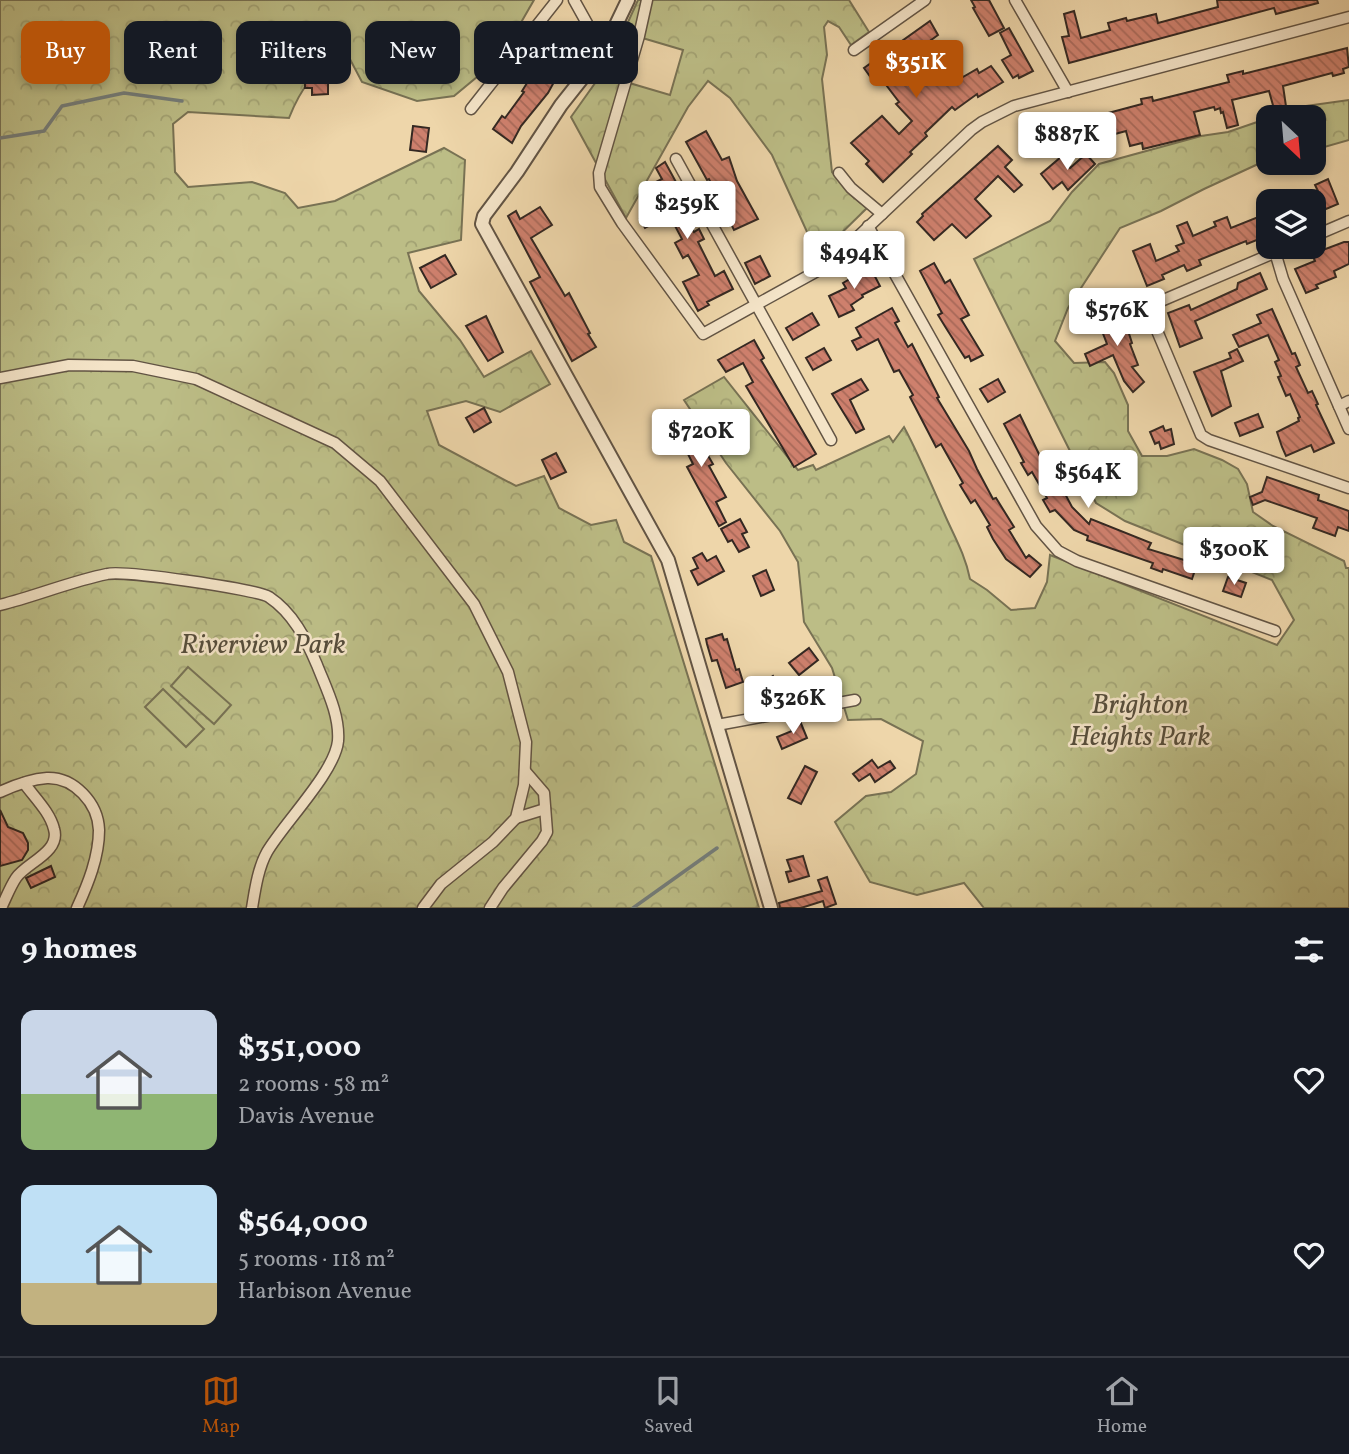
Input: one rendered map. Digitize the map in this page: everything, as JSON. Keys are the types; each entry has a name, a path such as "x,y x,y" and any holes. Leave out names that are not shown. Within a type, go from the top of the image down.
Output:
{"street":[{"path":"471,108 556,0"},
{"path":"574,0 586,21"},
{"path":"618,21 628,0"},
{"path":"647,0 599,173 599,183 622,223 703,334 824,268 982,122 1014,106 1349,17"},
{"path":"854,50 925,0"},
{"path":"1015,0 1068,92"},
{"path":"578,84 484,216 482,223 663,550 771,908"},
{"path":"676,159 831,440"},
{"path":"839,173 850,188 882,214"},
{"path":"1326,231 1349,221"},
{"path":"868,226 1036,526 1051,544 1077,561 1275,631"},
{"path":"1259,259 1147,307 1201,435 1349,488"},
{"path":"1277,259 1283,279 1349,429"},
{"path":"0,378 69,365 133,366 196,379 335,443 380,481 474,604 508,672 526,742 521,804 516,818 493,842 442,884 423,908"},
{"path":"1339,406 1349,401"},
{"path":"0,605 109,573 132,573 266,595 288,612 306,639 334,706 338,742 327,769 265,855 252,908"},
{"path":"717,725 855,700"},
{"path":"490,908 542,841 548,825 544,793 525,771"},
{"path":"0,793 24,783 47,778 65,781 83,793 95,810 99,828 97,846 91,872 77,908"},
{"path":"1,908 16,877 42,857 53,843 55,832 49,817 24,783"},
{"path":"516,818 545,809"}],"green space":[{"name":"Riverview Park","path":"0,0 534,0 522,21 474,21 474,79 454,96 417,101 368,84 460,84 460,21 365,21 365,83 351,61 351,21 236,21 236,84 307,84 289,118 188,112 173,124 175,172 188,187 252,182 285,193 298,208 335,201 444,148 465,160 461,240 408,253 419,291 460,340 484,377 531,351 550,384 500,412 466,401 427,411 439,445 516,486 544,476 559,508 591,525 616,520 624,542 651,556 759,908 0,908"},
{"path":"638,0 849,0 869,32 851,45 839,27 828,21 824,27 827,55 822,79 832,172 851,195 867,208 818,256 772,155 730,98 708,81 688,107 626,218 571,117 594,84 633,84 670,95 683,50 639,37 638,40 638,21 629,21"},
{"path":"1349,100 1349,140 1326,147 1326,105 1313,105"},
{"name":"Brighton Heights Park","path":"1256,122 1256,165 1120,228 1068,308 1055,341 1074,363 1105,362 1114,373 1128,405 1128,431 1142,456 1167,456 1194,449 1222,460 1238,469 1247,484 1253,512 1273,526 1344,561 1346,568 1349,568 1349,908 984,908 964,883 917,895 870,882 835,822 866,796 891,792 916,774 923,741 881,719 848,720 832,668 804,622 798,562 780,531 726,463 684,400 724,377 798,470 813,465 816,470 889,436 893,442 904,427 959,545 970,579 1011,610 1035,608 1047,582 1050,555 1277,645 1294,620 1272,580 1125,521 1096,503 974,259 1050,221 1072,192 1099,164 1201,136 1228,132"},
{"path":"188,667 231,705 214,724 171,686"},
{"path":"163,689 204,729 186,747 145,707"}],"building":[{"path":"971,0 989,0 1004,28 989,36"},
{"path":"1217,0 1317,0 1318,3 1276,14 1274,8 1069,63 1062,37 1069,36 1064,14 1074,11 1081,38 1110,30 1108,23 1156,14 1158,23 1218,7"},
{"path":"930,21 938,35 916,51 931,72 953,60 963,77 977,69 979,73 991,66 1003,82 978,97 977,94 955,110 952,107 925,133 927,136 910,152 912,154 883,182 866,164 869,161 851,143 882,116 899,134 912,121 896,104 899,102 880,77 874,82 864,68"},
{"path":"1009,28 1033,71 1019,78 1018,75 1013,78 1002,60 1011,55 1000,33"},
{"path":"1347,48 1349,67 1343,69 1344,73 1333,76 1332,73 1283,86 1286,105 1273,105 1269,91 1232,100 1238,125 1227,128 1223,112 1221,113 1220,108 1215,110 1214,107 1194,112 1200,135 1143,149 1142,143 1130,146 1126,131 1104,137 1106,145 1090,150 1082,120 1142,104 1141,99 1152,97 1153,101 1229,82 1227,75 1243,71 1243,74"},
{"path":"305,84 328,84 328,94 312,95 312,88 305,88"},
{"path":"526,84 553,84 521,126 512,143 493,129 502,116 505,118 524,92 522,91"},
{"path":"413,126 429,128 426,152 410,150"},
{"path":"706,131 722,160 729,157 737,181 758,219 734,230 709,179 707,180 686,142"},
{"path":"998,146 1012,160 1005,167 1022,185 1014,192 998,176 975,199 991,216 966,238 952,224 934,240 917,222 922,214"},
{"path":"1086,154 1095,164 1068,190 1062,182 1053,189 1041,174 1061,157 1070,168"},
{"path":"665,162 682,193 678,195 688,214 685,215 694,232 699,229 704,239 698,242 715,276 724,271 733,289 707,302 709,305 698,311 683,282 699,275 688,255 683,258 675,243 682,239 673,222 669,224 665,217 645,228 640,219 662,207 650,185 662,179 656,168"},
{"path":"1328,179 1338,204 1326,209 1326,189 1317,189 1315,185"},
{"path":"540,207 552,225 531,238 565,296 569,293 596,347 572,361 530,282 540,277 508,216 516,211 520,219"},
{"path":"1227,217 1231,228 1256,218 1256,240 1247,244 1246,241 1199,260 1201,265 1187,271 1184,265 1162,275 1164,279 1147,286 1133,251 1150,244 1156,261 1179,251 1176,246 1184,243 1177,226 1187,222 1193,236 1216,226 1214,222"},
{"path":"1349,242 1349,264 1334,271 1336,277 1316,285 1318,288 1306,293 1295,269 1315,261 1314,259 1326,259 1326,249"},
{"path":"445,255 456,274 431,288 420,268"},
{"path":"760,256 770,276 755,284 745,263"},
{"path":"934,263 945,283 950,280 969,315 961,319 983,355 971,361 969,356 965,358 938,315 942,313 920,271"},
{"path":"870,267 880,286 862,295 863,297 851,305 854,310 839,317 829,296 846,288 843,283"},
{"path":"1260,273 1267,289 1195,321 1202,338 1180,347 1168,313 1189,305 1191,310 1237,289 1238,283"},
{"path":"892,308 899,321 895,323 908,347 912,344 939,397 937,398 969,451 993,499 996,498 1014,527 1009,530 1026,558 1029,555 1041,565 1030,577 1006,559 993,539 987,527 990,525 975,500 971,503 960,485 963,483 941,444 936,447 910,397 913,395 899,370 894,372 878,339 857,350 852,341 861,337 856,328"},
{"path":"1121,309 1138,365 1132,367 1144,382 1133,392 1124,381 1113,355 1090,366 1085,354 1107,344 1097,318"},
{"path":"1272,309 1292,354 1295,353 1300,365 1296,367 1308,393 1312,391 1334,443 1314,452 1311,445 1286,456 1282,447 1277,432 1299,421 1300,417 1290,394 1286,396 1278,377 1281,376 1275,362 1279,360 1268,335 1239,347 1233,335 1261,323 1257,315"},
{"path":"812,313 819,325 793,340 786,328"},
{"path":"486,316 503,352 488,361 466,326"},
{"path":"754,340 764,358 761,360 816,454 794,467 746,386 753,382 743,363 726,372 718,360"},
{"path":"824,348 831,360 813,370 806,358"},
{"path":"1237,349 1243,361 1221,371 1231,406 1212,416 1194,372 1231,358 1229,353"},
{"path":"861,379 868,390 850,400 864,429 856,433 832,394"},
{"path":"998,379 1005,392 988,402 980,389"},
{"path":"484,408 491,422 474,432 466,418"},
{"path":"1258,414 1263,427 1240,436 1235,423"},
{"path":"1020,415 1054,485 1074,474 1078,481 1063,490 1072,507 1089,524 1091,519 1151,543 1148,549 1197,564 1192,579 1163,569 1162,572 1151,568 1153,563 1087,540 1088,536 1074,530 1055,510 1050,512 1043,500 1047,498 1032,472 1028,475 1021,463 1024,462 1004,424"},
{"path":"686,418 713,464 709,466 726,497 716,502 726,522 719,526 687,467 693,464 678,434 675,436 670,427"},
{"path":"1163,426 1165,431 1171,429 1174,444 1161,449 1159,442 1155,444 1150,432"},
{"path":"556,453 566,472 551,479 542,460"},
{"path":"1267,477 1319,495 1318,500 1349,511 1349,531 1338,527 1335,536 1313,528 1317,518 1265,500 1253,505 1250,497 1262,492"},
{"path":"740,519 747,532 742,534 749,547 739,552 732,540 728,542 721,529"},
{"path":"702,553 707,561 716,556 724,571 698,585 691,571 698,568 693,558"},
{"path":"766,570 774,590 761,596 753,576"},
{"path":"1228,577 1246,583 1241,597 1223,591"},
{"path":"722,634 724,640 727,639 736,670 739,669 743,682 726,688 717,660 712,661 706,639"},
{"path":"809,648 818,660 799,675 789,663"},
{"path":"773,676 779,686 755,702 749,692"},
{"path":"800,721 807,738 782,749 777,737 792,731 790,726"},
{"path":"872,760 878,768 890,761 895,768 875,782 870,774 859,781 853,774"},
{"path":"805,766 817,772 801,804 788,798"},
{"path":"0,810 8,827 23,833 28,850 22,860 0,866"},
{"path":"803,856 809,876 789,882 786,872 791,871 787,860"},
{"path":"51,866 55,877 31,888 26,878"},
{"path":"827,877 836,904 825,908 823,901 801,908 780,908 779,903 822,891 818,880"}],"waterway":[{"path":"0,138 44,131 62,106 124,93 182,101"},
{"path":"633,908 717,848"}]}
